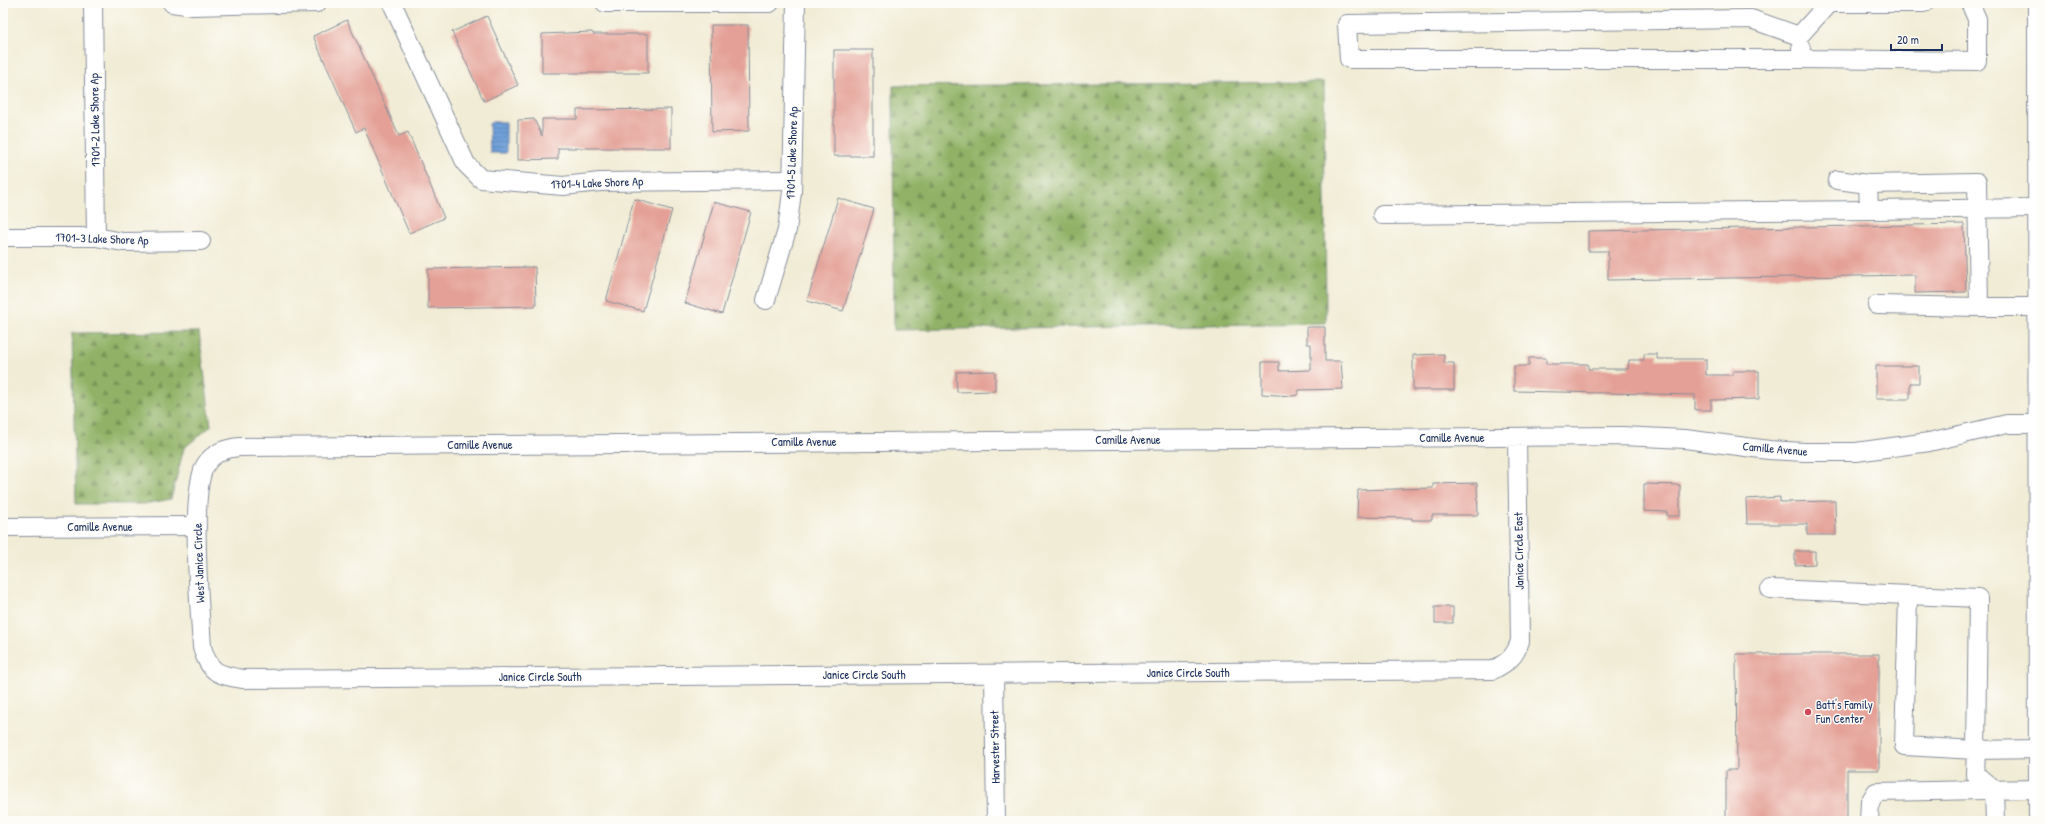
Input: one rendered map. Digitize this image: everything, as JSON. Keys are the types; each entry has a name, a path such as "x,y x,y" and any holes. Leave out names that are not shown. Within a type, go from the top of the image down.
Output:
{"main road":[{"path":"2039,3 2039,307 2041,342 2039,424 2040,821"}],"street":[{"name":"1701-2 Lake Shore Ap","path":"93,3 96,237"},
{"path":"172,3 193,6 317,3"},
{"name":"1701-4 Lake Shore Ap","path":"392,3 466,164 481,179 563,186 600,182 792,180"},
{"path":"605,3 770,3"},
{"name":"1701-5 Lake Shore Ap","path":"766,300 787,230 792,192 796,3"},
{"path":"1802,59 1799,36 1827,4 1924,3"},
{"path":"1799,36 1751,19 1347,24 1349,59 1802,59 1978,61 1977,19 1970,3"},
{"path":"1837,180 1868,184 1977,182 1979,307"},
{"path":"1868,184 1869,210"},
{"path":"1382,215 2039,208"},
{"name":"1701-3 Lake Shore Ap","path":"3,237 96,237 123,242 201,241"},
{"path":"1877,305 2039,307"},
{"name":"Camille Avenue","path":"215,455 227,448 240,447 1517,437 1685,439 1769,450 1856,452 1930,442 2007,424 2039,424"},
{"name":"Janice Circle East","path":"1510,661 1517,653 1520,641 1517,437"},
{"name":"West Janice Circle","path":"215,455 206,463 200,477 197,526 202,647 206,663 216,672"},
{"name":"Camille Avenue","path":"3,527 197,526"},
{"path":"1770,589 1978,598 1975,774 1994,790 1995,821"},
{"path":"1908,596 1904,746 1976,750 2039,749"},
{"name":"Janice Circle South","path":"216,672 243,680 1493,670 1510,661"},
{"name":"Harvester Street","path":"994,674 996,821"},
{"path":"1869,821 1870,802 1876,792 2040,789"}],"green space":[{"path":"1324,82 1326,323 894,330 893,86"},
{"path":"199,332 211,426 184,448 171,499 144,504 76,504 72,333"}],"water":[{"path":"492,122 506,122 506,153 490,153 489,124"}],"building":[{"path":"487,16 518,85 484,101 452,32"},
{"path":"347,20 399,136 408,132 444,218 409,233 364,128 356,132 313,36"},
{"path":"711,25 748,25 749,131 712,132"},
{"path":"592,32 593,34 648,34 648,73 542,73 542,34"},
{"path":"834,50 873,50 873,156 834,156"},
{"path":"671,109 671,148 558,148 558,159 518,160 518,120 534,119 542,136 542,119 577,119 577,110"},
{"path":"838,198 874,209 843,311 807,301"},
{"path":"634,199 672,210 643,311 606,301"},
{"path":"714,202 751,212 722,314 685,303"},
{"path":"1964,224 1966,292 1915,293 1915,275 1608,280 1608,251 1588,251 1588,231"},
{"path":"535,267 536,306 428,308 428,269"},
{"path":"1307,327 1325,327 1325,361 1341,361 1343,389 1299,390 1297,395 1292,396 1262,394 1262,362 1279,362 1279,371 1311,370 1311,344 1307,344"},
{"path":"1444,354 1444,363 1454,363 1454,390 1413,390 1413,355"},
{"path":"1644,354 1657,354 1657,359 1706,359 1706,375 1733,375 1733,371 1759,371 1759,399 1711,400 1711,410 1695,410 1695,395 1514,391 1514,366 1529,366 1529,358 1546,358 1546,364 1588,364 1588,369 1628,369 1629,360 1644,360"},
{"path":"1876,366 1919,366 1919,383 1910,383 1910,399 1876,399"},
{"path":"995,371 995,391 957,392 956,372"},
{"path":"1477,483 1478,515 1432,515 1432,520 1357,517 1358,490 1433,488 1433,484"},
{"path":"1644,484 1680,485 1680,516 1667,516 1667,512 1644,511"},
{"path":"1780,497 1780,502 1835,501 1836,535 1807,535 1807,524 1747,524 1746,499"},
{"path":"1795,551 1815,551 1815,564 1795,565"},
{"path":"1435,607 1453,607 1453,623 1435,623"},
{"name":"Batt's Family Fun Center","path":"1736,654 1879,654 1879,770 1847,770 1847,821 1726,821 1726,770 1737,770"}],"place":[{"name":"Batt's Family Fun Center","path":"1808,712"}]}
